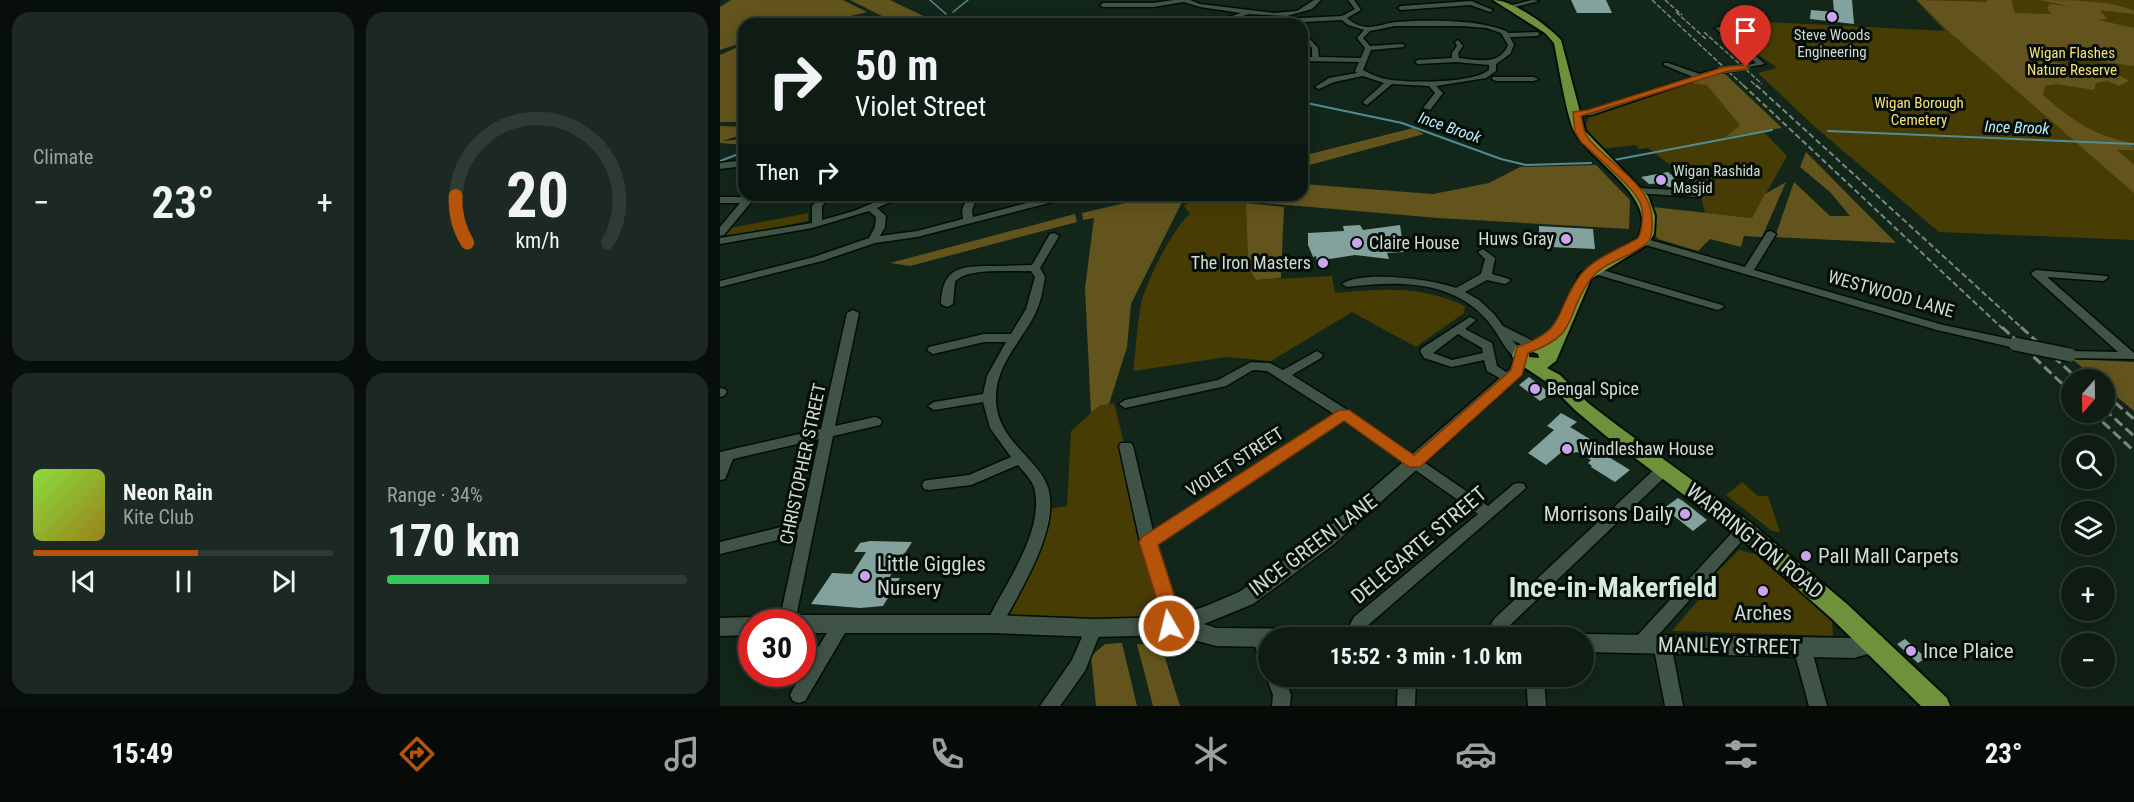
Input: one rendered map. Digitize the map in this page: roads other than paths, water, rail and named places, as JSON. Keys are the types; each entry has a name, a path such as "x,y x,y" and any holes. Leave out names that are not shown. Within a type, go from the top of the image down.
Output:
{"main road":[{"path":"1492,6 1507,7 1558,42 1580,132 1585,140 1637,191 1647,206 1647,234 1643,241 1592,270 1585,277 1549,357 1541,364 1528,354 1551,338 1561,327"},
{"name":"WARRINGTON ROAD","path":"1528,354 1582,407 1744,529 1874,644 1938,706"},
{"name":"WARRINGTON ROAD","path":"1549,357 1562,387"}],"street":[{"path":"1102,4 1153,5 1186,0 1199,6 1246,13 1289,12 1310,6 1318,0"},
{"path":"1308,21 1343,18 1358,10 1351,0 1344,1"},
{"path":"1405,9 1472,1 1492,6"},
{"path":"1507,7 1536,1"},
{"path":"1436,6 1449,18"},
{"path":"1234,18 1246,13"},
{"path":"1576,114 1589,113 1721,70 1761,64 1718,28 1762,15"},
{"path":"1343,18 1350,24 1368,29 1449,18 1488,26 1507,35 1542,32"},
{"path":"1368,29 1359,38 1368,48"},
{"path":"1416,63 1456,60 1493,63 1510,51 1507,35"},
{"path":"1456,60 1455,52 1460,46 1457,41"},
{"path":"1308,42 1315,48 1316,58"},
{"path":"1368,48 1399,44"},
{"path":"1362,74 1358,69 1368,48"},
{"path":"1308,59 1363,60"},
{"path":"1486,76 1492,71 1493,63"},
{"path":"1666,64 1700,77"},
{"path":"1319,87 1337,78 1362,74 1390,82 1431,84 1486,76 1496,79 1536,79"},
{"path":"1496,79 1497,91"},
{"path":"1372,101 1390,82"},
{"path":"1431,84 1439,93 1431,106"},
{"path":"721,167 738,164"},
{"path":"1637,191 1697,194"},
{"path":"720,200 738,199"},
{"path":"720,233 746,201"},
{"path":"817,223 817,206 822,201"},
{"path":"720,241 817,223 871,208 887,201"},
{"path":"968,220 967,210 971,201"},
{"path":"720,284 818,259 873,240 917,234 1041,201"},
{"path":"871,208 881,216 880,227 873,240"},
{"path":"1748,271 1771,234"},
{"path":"1035,268 1053,236"},
{"name":"WESTWOOD LANE","path":"1643,241 1941,328 2070,355 2132,356"},
{"path":"1483,252 1490,258 1486,276"},
{"path":"947,304 946,290 954,277 967,267 1035,268"},
{"path":"994,624 1037,535 1043,510 1041,488 994,425 989,397 997,366 1031,311 1040,277 1035,268"},
{"path":"1592,270 1718,307"},
{"path":"2103,278 2036,273 2132,356"},
{"path":"1456,292 1486,276 1505,281"},
{"path":"1347,284 1410,280 1456,292 1477,304 1500,329 1511,349 1528,354"},
{"name":"CHRISTOPHER STREET","path":"790,609 853,313"},
{"path":"1470,320 1426,351 1428,355 1442,363 1462,365 1489,355"},
{"path":"1457,329 1488,346 1491,368 1509,378"},
{"path":"933,350 984,338 1015,338"},
{"name":"INCE GREEN LANE","path":"816,624 994,624 1094,628 1171,626 1211,614 1246,598 1326,540 1519,369 1528,354"},
{"path":"1283,375 1317,355"},
{"path":"1125,404 1222,383 1251,366 1270,367 1344,414 1488,514"},
{"path":"934,406 989,397"},
{"name":"VIOLET STREET","path":"1148,542 1344,414"},
{"path":"720,475 723,456 875,422"},
{"path":"1126,446 1148,542 1172,616 1171,626 1216,637 1258,636"},
{"path":"929,486 972,480 1018,459"},
{"path":"1498,627 1664,469"},
{"name":"DELEGARTE STREET","path":"1357,627 1360,622 1519,488"},
{"path":"720,548 809,526"},
{"path":"1640,644 1744,529"},
{"path":"1227,636 1217,624 1246,598"},
{"path":"799,695 842,623"},
{"path":"720,627 738,626"},
{"path":"1049,706 1079,665 1094,628"},
{"name":"MANLEY STREET","path":"1594,643 1854,648 1874,644"},
{"path":"1662,644 1674,706"},
{"path":"1802,647 1818,706"},
{"path":"1279,687 1282,695 1281,706"},
{"path":"1406,706 1407,687"},
{"path":"1536,687 1537,706"}],"waterway":[{"path":"930,0 946,14"},
{"path":"953,12 968,0"},
{"name":"Ince Brook","path":"1308,103 1402,123 1501,159 1526,165 1591,163"},
{"name":"Ince Brook","path":"1614,160 1772,130"},
{"name":"Ince Brook","path":"1828,131 2134,144"},
{"name":"Ince Brook","path":"720,161 738,154"}],"railway":[{"path":"1652,0 1745,87"},
{"path":"1665,0 1682,15"},
{"path":"1676,12 1707,40"},
{"path":"1704,32 1762,84"},
{"path":"1751,81 1757,87"},
{"path":"1743,85 2003,329"},
{"path":"1756,85 2023,329"},
{"path":"2002,327 2061,383"},
{"path":"2021,327 2067,369"},
{"path":"2115,403 2134,419"},
{"path":"2115,419 2134,436"},
{"path":"2104,423 2134,451"}],"place":[{"name":"Steve Woods Engineering","path":"1832,17"},
{"name":"Wigan Rashida Masjid","path":"1661,180"},
{"name":"Huws Gray","path":"1566,239"},
{"name":"Claire House","path":"1357,243"},
{"name":"The Iron Masters","path":"1323,263"},
{"name":"Bengal Spice","path":"1535,389"},
{"name":"Windleshaw House","path":"1567,449"},
{"name":"Morrisons Daily","path":"1685,514"},
{"name":"Pall Mall Carpets","path":"1806,556"},
{"name":"Little Giggles Nursery","path":"865,576"},
{"name":"Arches","path":"1763,591"},
{"name":"Ince Plaice","path":"1911,651"}],"district":[{"name":"Ince-in-Makerfield","path":"1613,587"}],"park label":[{"name":"Wigan Flashes Nature Reserve","path":"2072,62"},
{"name":"Wigan Borough Cemetery","path":"1919,112"}]}
